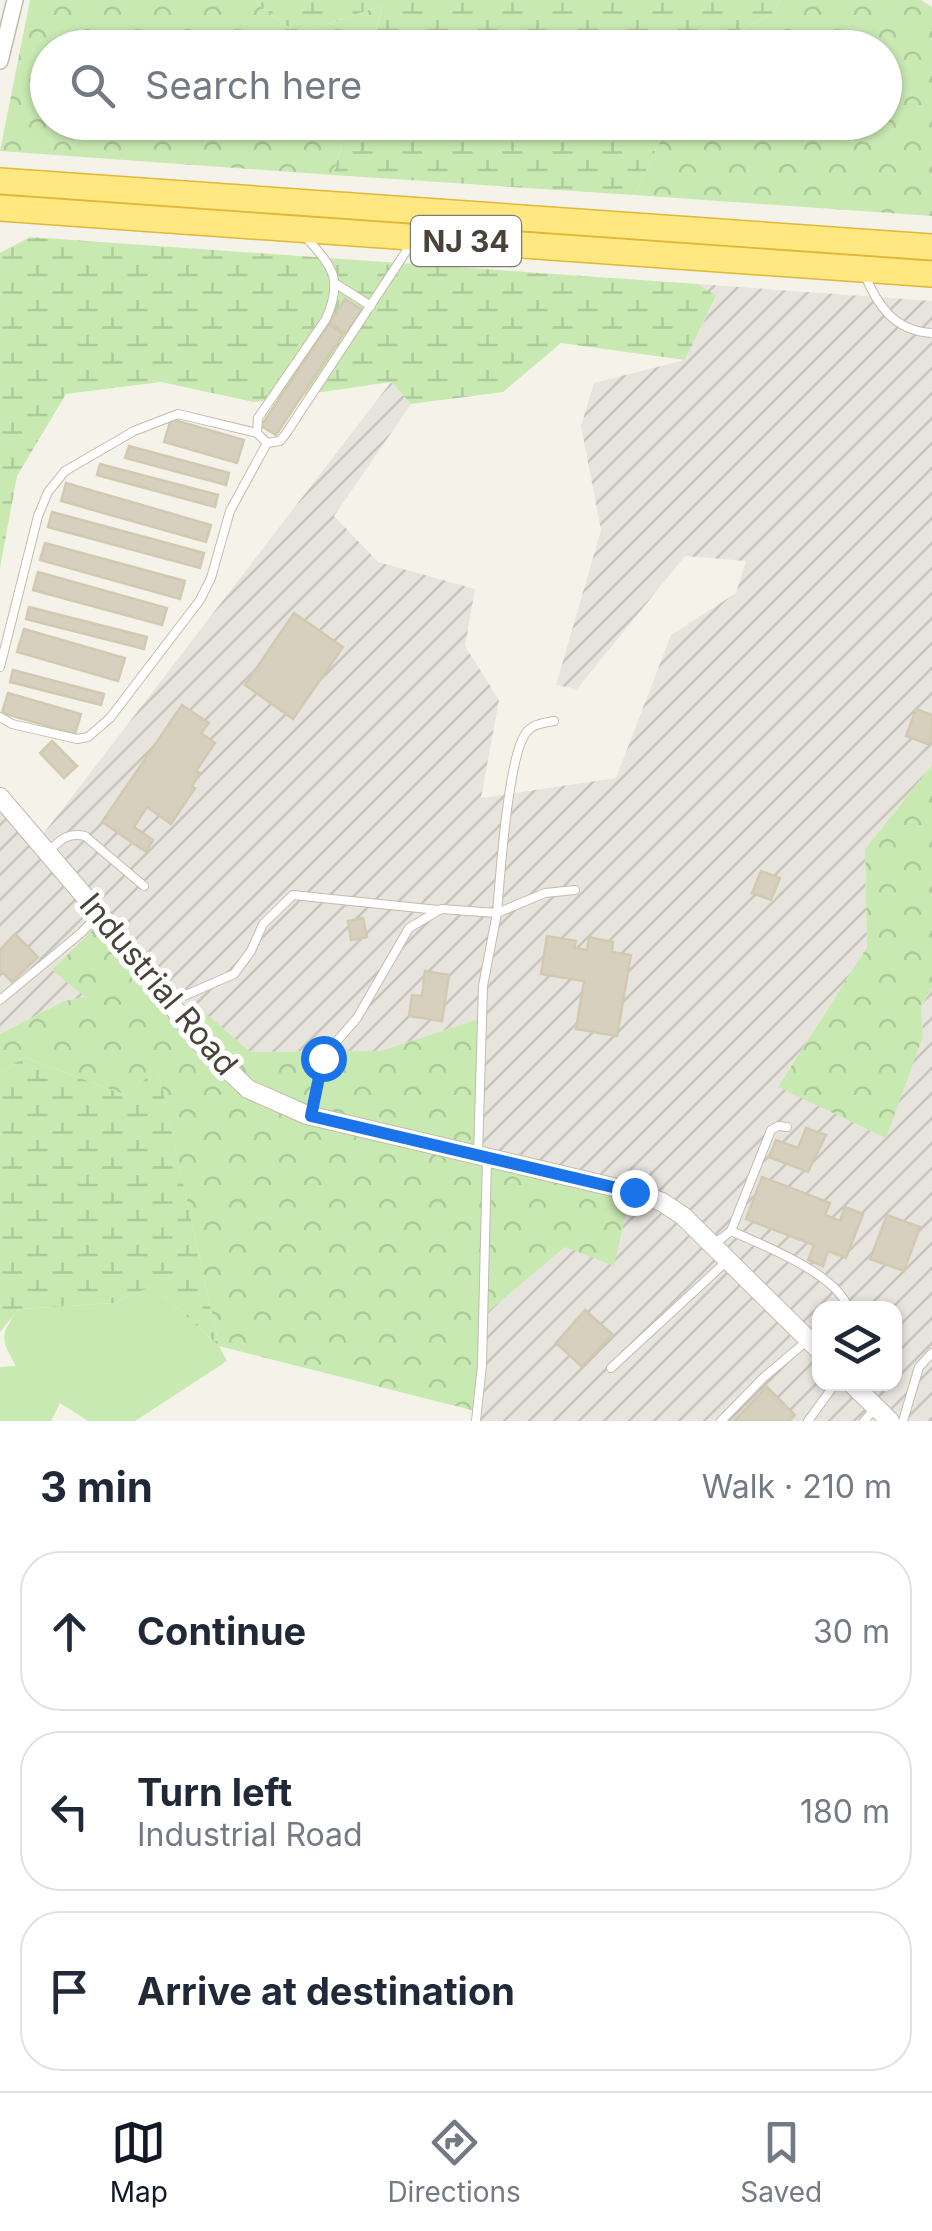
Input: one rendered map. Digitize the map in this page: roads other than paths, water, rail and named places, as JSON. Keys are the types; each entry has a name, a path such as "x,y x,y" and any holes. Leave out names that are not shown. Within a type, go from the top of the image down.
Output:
{"highway":[{"name":"NJ 34","path":"0,181 932,247"},
{"name":"NJ 34","path":"0,208 932,274"}],"street":[{"path":"0,62 14,0"},
{"name":"Industrial Road","path":"0,797 100,912 202,1045 232,1076 259,1096 311,1116 650,1196 683,1216 812,1344"},
{"path":"857,1391 877,1416"}],"lane":[{"path":"257,433 258,418 326,318 336,284 333,270 299,229"},
{"path":"0,667 38,516 48,492 65,472 164,417 178,414 257,433 267,443 280,442 416,237"},
{"path":"862,269 880,308 920,332 932,334"},
{"path":"336,284 370,306"},
{"path":"0,717 12,724 77,739 98,730 110,718 200,600 230,511 267,443"},
{"path":"476,1421 482,1364 483,986 497,912 511,779 526,732 536,724 554,721"},
{"path":"48,852 64,838 84,836 144,886"},
{"path":"170,1002 234,974 264,924 292,895 497,912 544,893 575,890"},
{"path":"311,1116 323,1058 356,1018 409,928 440,910"},
{"path":"0,1000 100,912"},
{"path":"713,1246 730,1231 771,1130 788,1127"},
{"path":"730,1231 822,1277 845,1301"},
{"path":"611,1368 728,1260"},
{"path":"721,1421 763,1378 812,1347"},
{"path":"904,1421 919,1367 932,1353"},
{"path":"808,1421 830,1391"}]}
